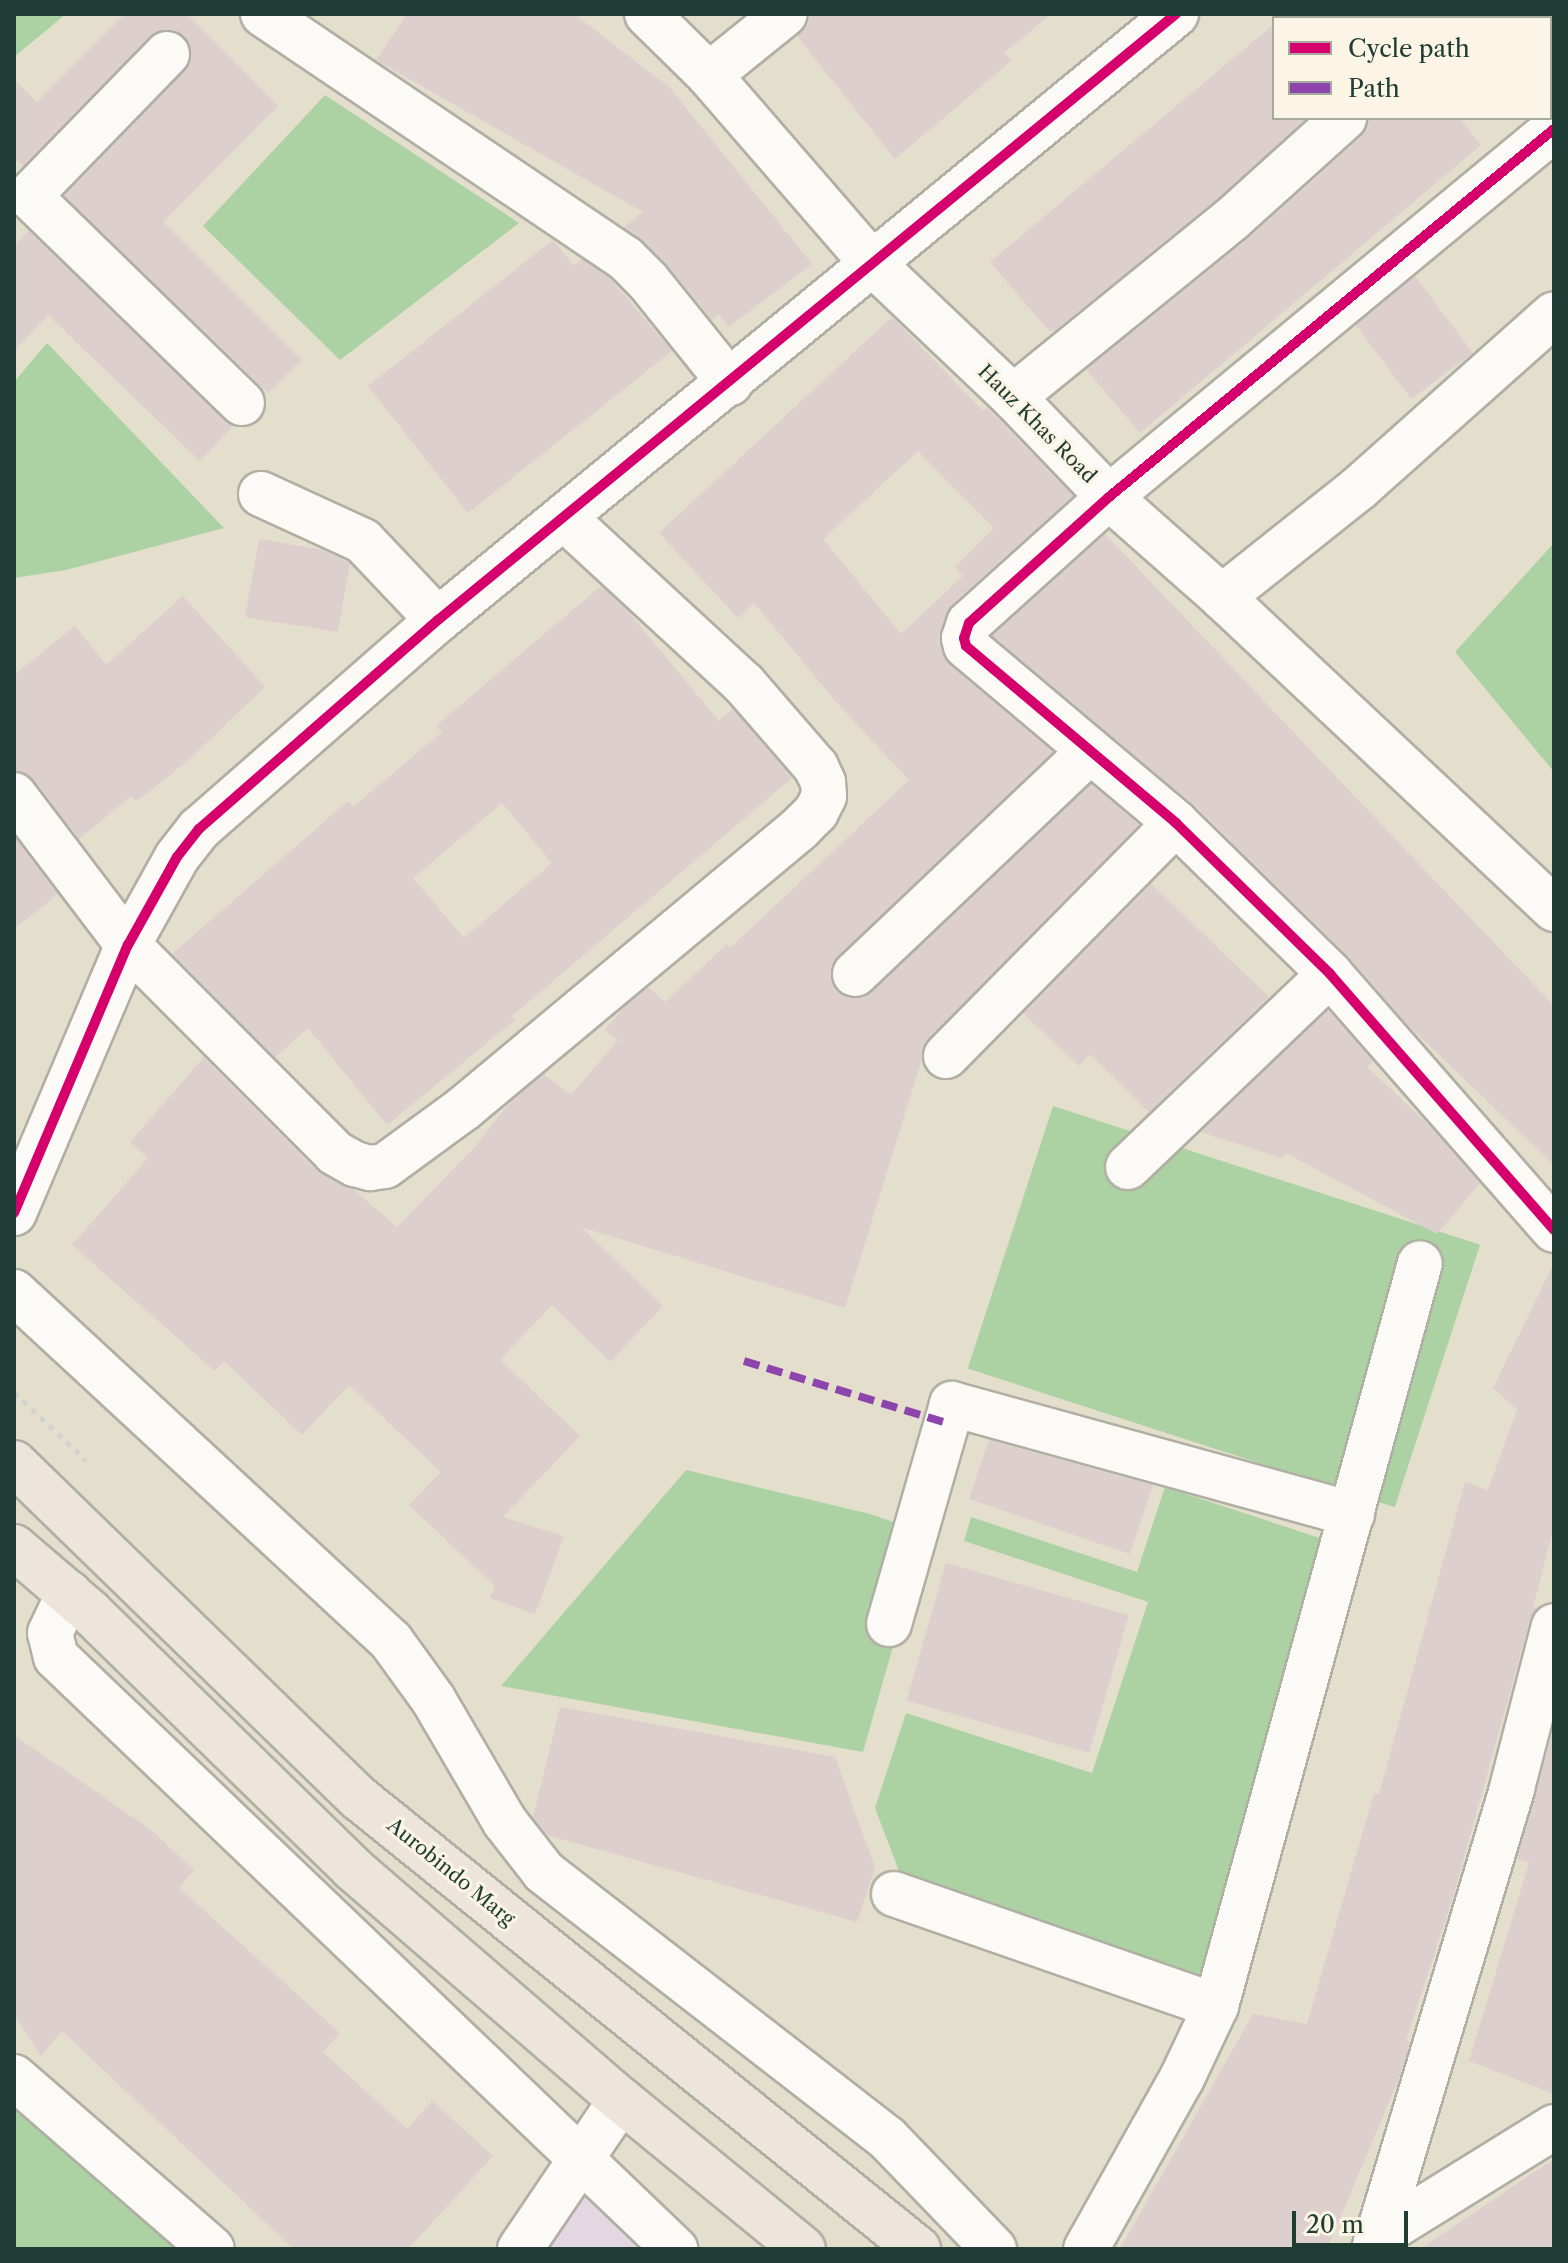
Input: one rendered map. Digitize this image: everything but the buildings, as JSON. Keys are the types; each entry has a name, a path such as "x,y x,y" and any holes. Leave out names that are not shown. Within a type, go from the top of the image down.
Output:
{"highway":[{"name":"Aurobindo Marg","path":"14,1463 360,1799 918,2249"},
{"path":"14,1547 69,1593 352,1868 621,2100 803,2249"}],"street":[{"path":"263,14 625,258 648,281 730,383"},
{"name":"Hauz Khas Road","path":"647,14 709,75 873,264 1013,397 1109,497 1222,597 1554,909"},
{"path":"709,75 785,14"},
{"path":"14,1213 128,945 177,857 199,829 438,620 565,519 1176,14"},
{"path":"167,54 19,196 242,403"},
{"path":"1013,397 1232,219 1342,120"},
{"path":"1554,129 1109,497 969,623 964,638 966,646 1176,823 1330,974 1554,1230"},
{"path":"1222,597 1359,488 1554,314"},
{"path":"261,494 363,541 438,620"},
{"path":"14,795 128,945 335,1153 370,1168 385,1166 463,1109 800,828 816,812 824,796 823,782 816,767 744,684 565,519"},
{"path":"855,974 1090,751"},
{"path":"946,1056 1176,823"},
{"path":"1128,1167 1330,974"},
{"path":"1086,2249 1182,2078 1216,2006 1420,1263"},
{"path":"14,1292 391,1641 433,1699 505,1822 544,1872 888,2139 994,2249"},
{"path":"889,1624 952,1404 1352,1514"},
{"path":"69,1593 50,1633 56,1657 675,2249"},
{"path":"1377,2242 1512,1788 1554,1626"},
{"path":"894,1894 1216,2006"},
{"path":"14,2077 212,2249"},
{"path":"520,2249 621,2100"},
{"path":"1377,2242 1554,2127"}],"path":[{"path":"14,1392 86,1460"}],"shaded area":[{"path":"606,2158 699,2249 545,2249"}],"green space":[{"path":"14,14 66,14 14,57"},
{"path":"325,95 519,223 340,360 203,226"},
{"path":"47,343 224,528 66,570 14,578 14,382"},
{"path":"1554,543 1554,772 1455,652"},
{"path":"1053,1106 1480,1245 1395,1507 968,1368"},
{"path":"686,1470 870,1514 925,1533 863,1752 501,1686"},
{"path":"1165,1487 1359,1551 1214,1992 907,1892 875,1808 906,1713 1092,1773 1148,1602 964,1541 971,1517 1137,1572"},
{"path":"14,2104 180,2249 14,2249"}],"marked path":[{"path":"744,1361 947,1423"}],"cycle path":[{"path":"14,1213 128,945 177,857 199,829 438,620 1176,14"},
{"path":"1554,129 1109,497 969,623 964,638 966,646 1176,823 1330,974 1554,1230"}]}
